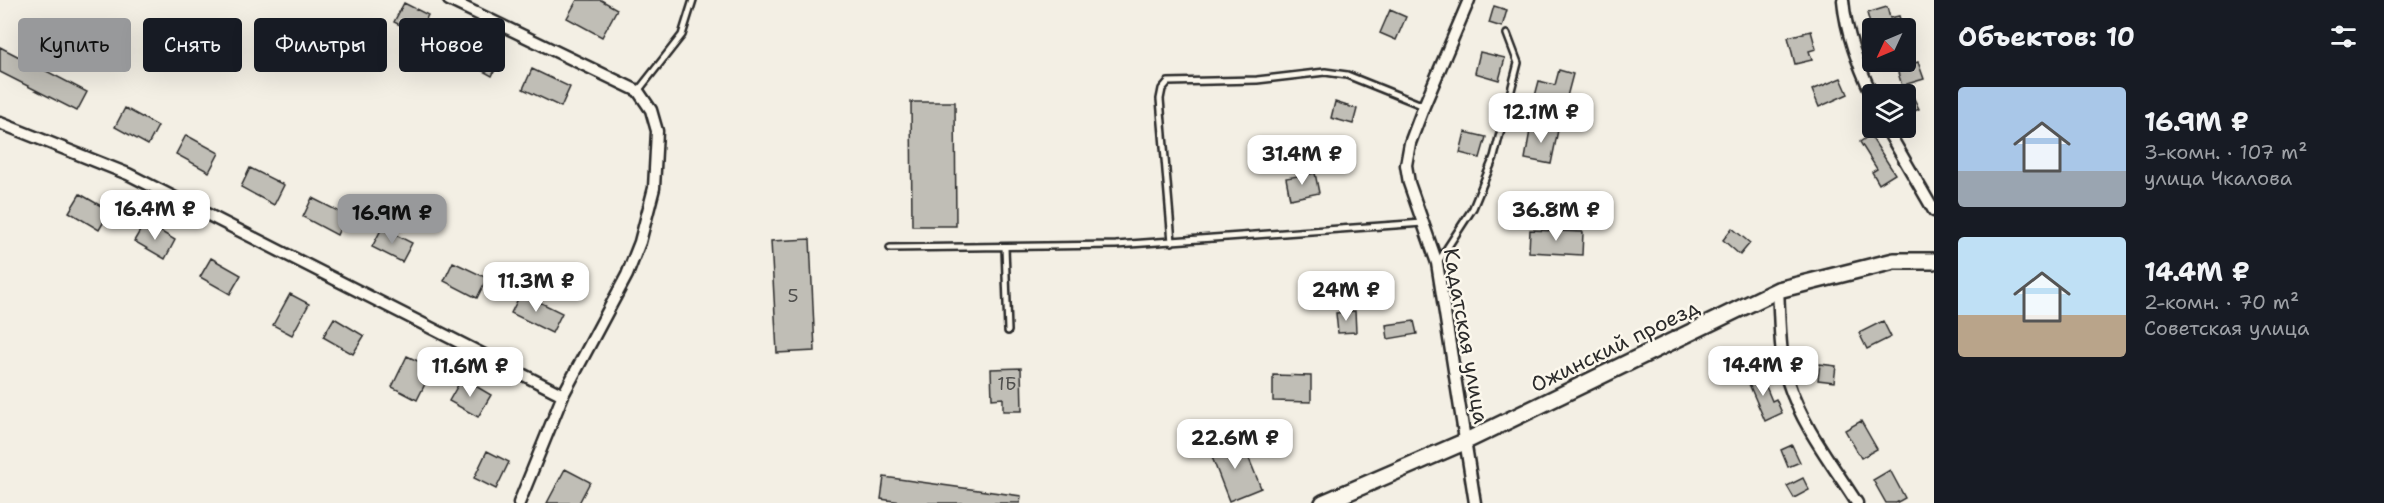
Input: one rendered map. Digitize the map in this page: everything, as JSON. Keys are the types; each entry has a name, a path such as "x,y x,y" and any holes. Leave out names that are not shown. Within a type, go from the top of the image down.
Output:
{"main road":[{"name":"Ожинский проезд","path":"1323,503 1464,442 1778,290 1894,261 1934,261"}],"street":[{"path":"449,0 638,91 651,110 657,131 651,199 640,242 627,275 563,395 519,503"},
{"name":"Кадатская улица","path":"1469,0 1424,106 1406,165 1409,183 1437,263 1475,503"},
{"path":"1843,0 1845,21 1855,55 1867,84"},
{"path":"0,123 128,174 563,395"},
{"path":"1892,138 1934,211"},
{"path":"1778,290 1782,348 1788,381 1804,418 1857,503"}],"lane":[{"path":"638,91 682,35 693,0"},
{"path":"1437,263 1473,208 1494,157 1518,63 1507,34"},
{"path":"1172,242 1160,99 1162,89 1168,82 1257,80 1325,72 1347,75 1424,106"},
{"path":"890,249 1172,242 1423,224"},
{"path":"1005,247 1008,331"}],"building":[{"path":"577,0 601,0 617,9 602,37 567,18"},
{"path":"404,3 428,15 426,18 399,18 399,24 394,22"},
{"path":"1494,6 1507,10 1502,27 1489,23"},
{"path":"1887,7 1890,18 1868,18 1867,13"},
{"path":"1390,10 1406,17 1396,40 1380,33"},
{"path":"1811,31 1816,49 1809,51 1812,60 1795,64 1788,37"},
{"path":"0,47 18,56 18,72 48,72 87,92 77,111 0,72"},
{"path":"1480,52 1505,58 1499,80 1475,73"},
{"path":"1918,62 1924,79 1901,84 1898,72 1916,72 1916,63"},
{"path":"532,69 570,87 561,107 523,89"},
{"path":"1559,70 1573,74 1565,104 1535,96 1539,81 1555,85"},
{"path":"1841,78 1848,94 1819,107 1812,90"},
{"path":"911,102 955,102 956,226 912,226"},
{"path":"1335,102 1357,109 1353,124 1331,118"},
{"path":"125,108 158,126 148,145 115,127"},
{"path":"1531,125 1558,130 1551,164 1525,159"},
{"path":"1465,132 1486,137 1480,158 1460,153"},
{"path":"186,135 219,153 209,172 176,154"},
{"path":"1866,138 1872,138 1895,174 1879,184 1872,172 1877,169 1860,142"},
{"path":"250,168 284,185 274,205 241,187"},
{"path":"1315,173 1319,193 1290,199 1286,178"},
{"path":"80,194 110,211 99,230 69,212"},
{"path":"312,198 346,215 337,235 303,217"},
{"path":"145,222 175,240 165,259 134,241"},
{"path":"382,228 412,243 402,262 372,247"},
{"path":"1732,228 1750,243 1740,255 1723,240"},
{"path":"1530,230 1583,232 1582,255 1529,252"},
{"path":"810,239 815,351 777,353 771,241"},
{"path":"211,258 241,275 230,294 200,277"},
{"path":"453,262 487,278 477,298 444,281"},
{"path":"521,293 562,313 552,333 511,313"},
{"path":"290,294 309,304 292,335 273,325"},
{"path":"1355,311 1356,332 1338,333 1336,313"},
{"path":"334,318 364,336 353,354 323,337"},
{"path":"1414,321 1417,334 1388,339 1386,325"},
{"path":"1883,321 1891,337 1867,349 1859,333"},
{"path":"407,356 433,368 417,400 392,387"},
{"path":"1820,364 1836,366 1834,382 1818,380"},
{"path":"1021,368 1022,411 1003,411 1003,398 992,399 991,369"},
{"path":"1760,372 1772,401 1776,399 1782,413 1765,421 1746,377"},
{"path":"1273,375 1311,376 1311,402 1273,401"},
{"path":"462,378 491,395 478,417 449,401"},
{"path":"1861,421 1877,449 1861,458 1845,430"},
{"path":"1241,439 1261,488 1229,501 1210,452"},
{"path":"1792,445 1800,462 1788,467 1781,450"},
{"path":"487,451 509,462 496,489 474,478"},
{"path":"565,469 590,482 579,503 547,503"},
{"path":"1890,470 1905,498 1896,503 1886,503 1873,480"},
{"path":"884,477 1021,496 1020,503 908,503 881,499"},
{"path":"1803,478 1809,490 1794,498 1787,486"}]}
